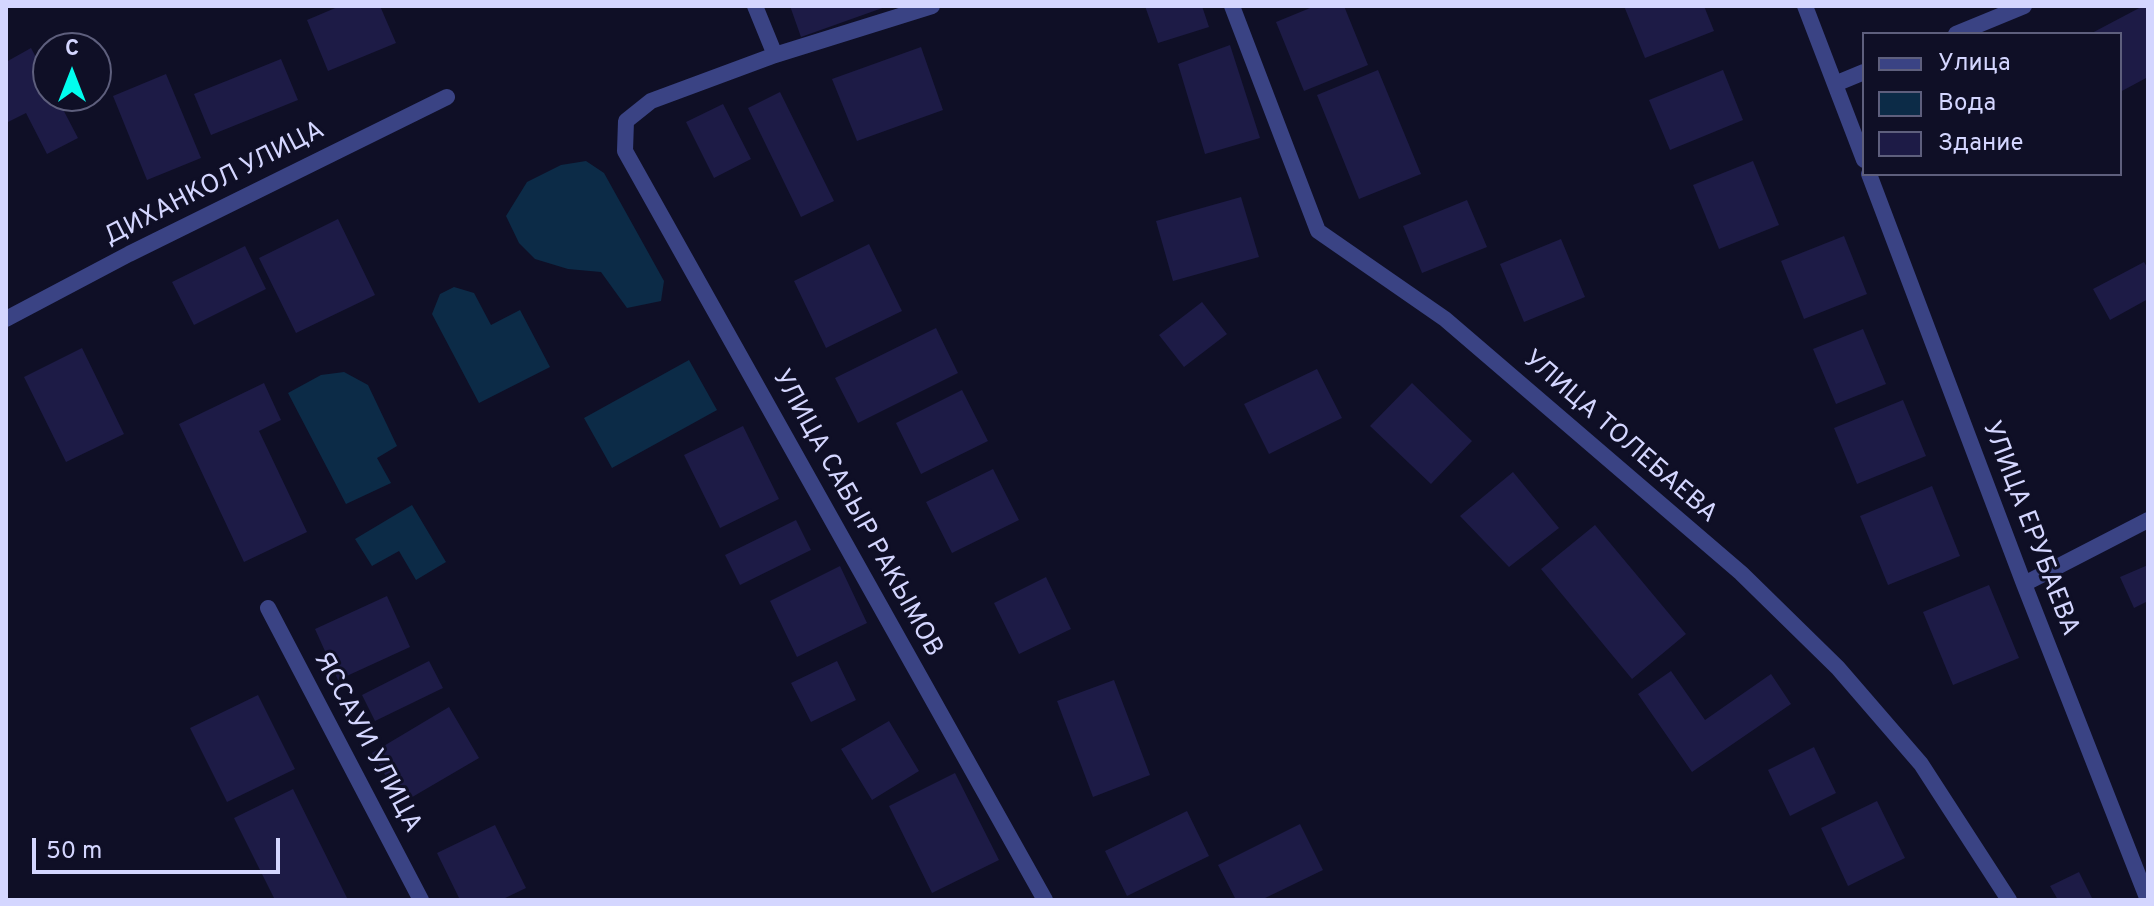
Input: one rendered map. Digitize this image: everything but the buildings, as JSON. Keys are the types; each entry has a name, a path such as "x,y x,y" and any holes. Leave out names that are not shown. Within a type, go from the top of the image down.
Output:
{"street":[{"path":"755,6 775,55 932,6"},
{"name":"УЛИЦА ТОЛЕБАЕВА","path":"1232,6 1318,231 1445,319 1741,573 1838,668 1921,764 2009,900"},
{"path":"1805,6 1862,155"},
{"path":"1961,32 2024,6"},
{"name":"УЛИЦА САБЫР РАКЫМОВ","path":"775,55 651,101 626,121 625,151 1045,900"},
{"path":"1835,84 1862,73"},
{"name":"ДИХАНКОЛ УЛИЦА","path":"6,319 129,254 447,97"},
{"name":"УЛИЦА ЕРУБАЕВА","path":"1870,176 2148,900"},
{"path":"2024,584 2148,520"},
{"name":"ЯССАУИ УЛИЦА","path":"268,608 421,900"}],"water":[{"path":"586,161 604,173 664,281 661,301 627,308 601,272 568,269 535,259 519,243 506,216 527,182 561,165"},
{"path":"454,287 474,293 491,325 520,310 550,367 479,403 432,314 440,294"},
{"path":"689,360 717,410 612,468 584,418"},
{"path":"344,372 368,385 397,446 377,458 391,483 346,504 288,393 321,375"},
{"path":"412,505 446,562 416,580 399,551 372,566 355,539"}]}
